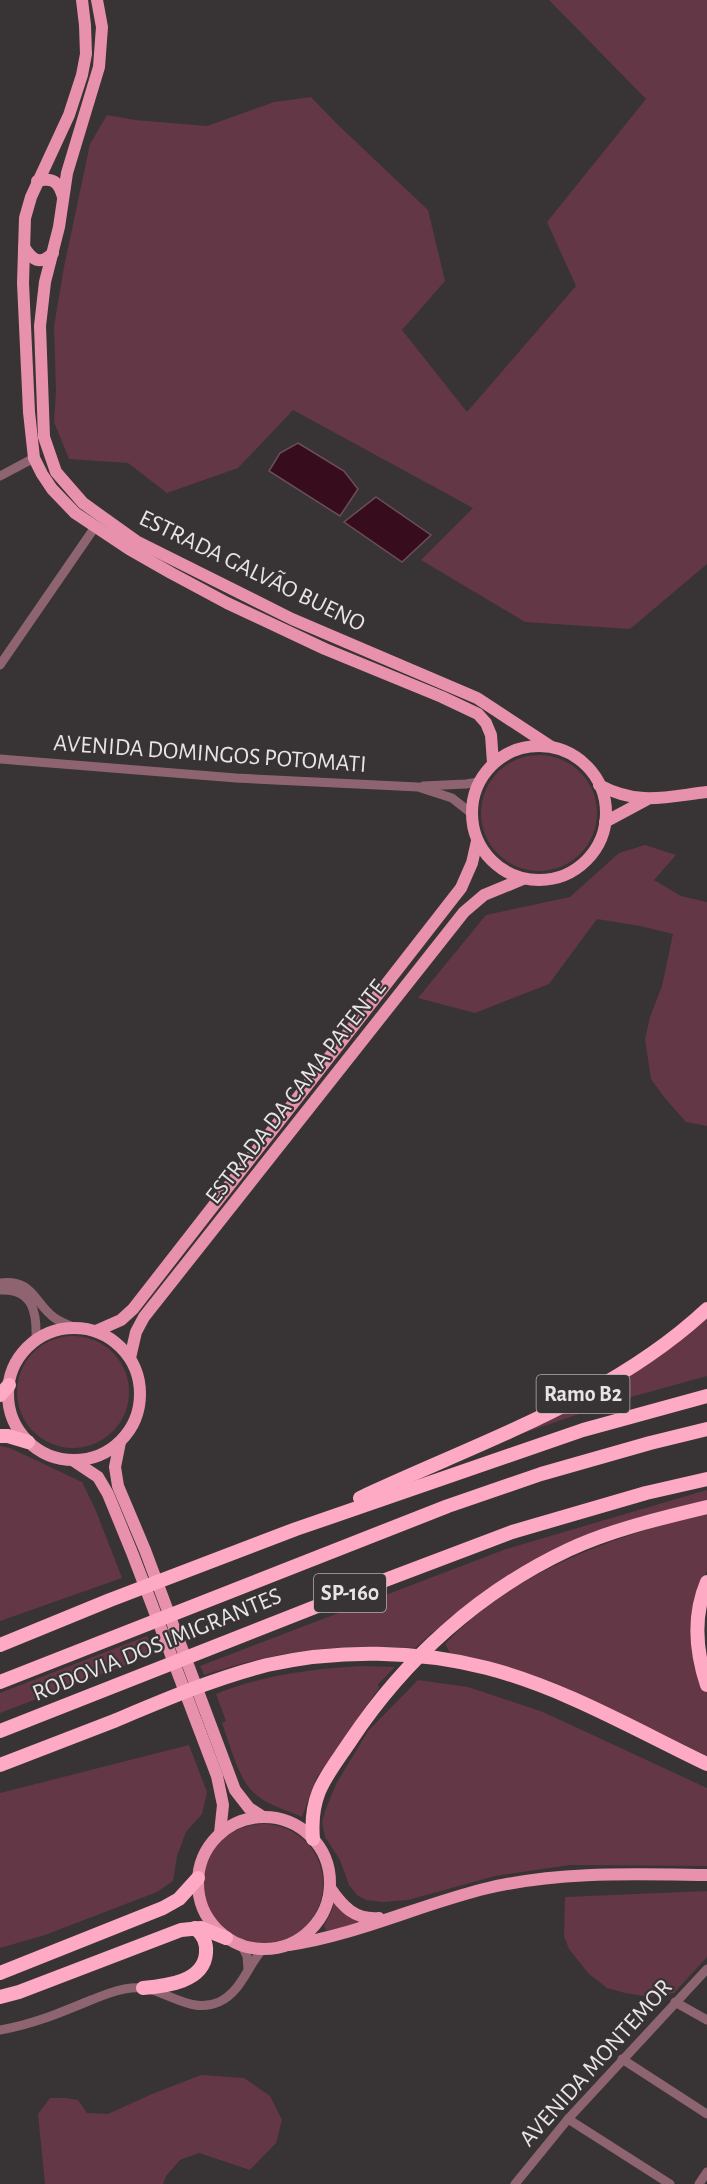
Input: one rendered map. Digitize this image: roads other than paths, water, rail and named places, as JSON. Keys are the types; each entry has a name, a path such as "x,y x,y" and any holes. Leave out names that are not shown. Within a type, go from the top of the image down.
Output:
{"highway":[{"name":"Ramo B2","path":"296,1528 513,1430 570,1401 661,1347 707,1309"},
{"path":"0,1646 110,1600 296,1528 583,1430 707,1396"},
{"name":"RODOVIA DOS IMIGRANTES","path":"0,1682 448,1506 541,1474 650,1443 707,1430"},
{"path":"0,1436 28,1442"},
{"name":"RODOVIA DOS IMIGRANTES","path":"0,1731 512,1532 646,1493 707,1479"},
{"path":"313,1839 312,1809 322,1785 366,1717 387,1691 446,1629 479,1604 570,1549 674,1515 707,1507"},
{"path":"707,1582 700,1602 697,1631 699,1654 707,1685"},
{"path":"0,1765 173,1696 267,1665 315,1657 374,1655 434,1658 488,1668 530,1682 595,1710 707,1764"},
{"path":"0,1973 163,1908 179,1899 198,1878"},
{"path":"143,1988 176,1983 192,1976 200,1969 206,1957 206,1948 205,1940 195,1928"},
{"path":"0,1997 20,1992 181,1930 195,1928 209,1930 226,1938"}],"main road":[{"name":"ESTRADA GALVÃO BUENO","path":"82,0 86,54 82,75 69,115 38,181 25,218 29,412 34,458 42,474 57,495 75,513 95,527 129,549 227,603 325,649 478,714 486,723 491,735 493,763"},
{"name":"ESTRADA GALVÃO BUENO","path":"97,0 102,27 101,56 94,88 68,173 45,282 40,326 45,437 56,472 83,503 136,541 271,609 477,698 550,746"},
{"path":"38,181 54,180 61,189 63,198"},
{"path":"24,247 32,258 40,261 48,258 53,252"},
{"path":"550,746 575,756 585,764 599,785 605,803 605,822 596,848 577,869 551,879 523,879 496,865 477,841 471,813 475,792 479,782 493,763 506,754 520,748 550,746"},
{"path":"599,785 629,797 646,800 707,792"},
{"path":"605,822 646,800"},
{"name":"ESTRADA DA CAMA PATENTE","path":"96,1331 121,1320 133,1309 267,1134 422,940 461,888 472,863 477,841"},
{"name":"ESTRADA DA CAMA PATENTE","path":"130,1358 136,1332 144,1317 464,912 484,895 523,879"},
{"path":"74,1461 99,1456 120,1442 134,1424 140,1402 139,1379 130,1358 115,1341 96,1331 73,1328 53,1331 36,1340 23,1352 4,1390 16,1425 28,1442 49,1456 74,1461 90,1470 104,1484 139,1552"},
{"path":"120,1442 115,1476 139,1552 205,1727 238,1796 249,1808 263,1817"},
{"path":"205,1727 222,1798 220,1833"},
{"path":"289,1945 304,1936 320,1920 327,1905 330,1888 326,1859 313,1839 291,1822 263,1817 240,1821 220,1833 204,1854 198,1878 199,1895 204,1912 213,1926 226,1938 242,1946 262,1950 289,1945 336,1936 484,1889 544,1877 707,1875"},
{"path":"330,1888 352,1913 365,1918 394,1916"}],"street":[{"path":"0,476 34,458"},
{"path":"0,665 95,527"},
{"name":"AVENIDA DOMINGOS POTOMATI","path":"0,759 236,778 418,787 479,782"},
{"name":"AVENIDA DOMINGOS POTOMATI","path":"418,787 452,798 471,813"},
{"path":"0,1283 15,1283 22,1286 37,1297 51,1315 73,1328"},
{"path":"0,1290 12,1290 30,1302 37,1322 36,1340"},
{"path":"242,1946 247,1956 248,1969"},
{"path":"0,2030 30,2023 122,1989 143,1988 183,2003 207,2005 221,2002 240,1984 262,1950"},
{"name":"AVENIDA MONTEMOR","path":"518,2183 568,2119 675,2002 705,1974"},
{"path":"675,2002 707,2020"},
{"path":"622,2059 707,2114"},
{"path":"568,2119 670,2184"},
{"path":"699,2184 707,2172"}]}
